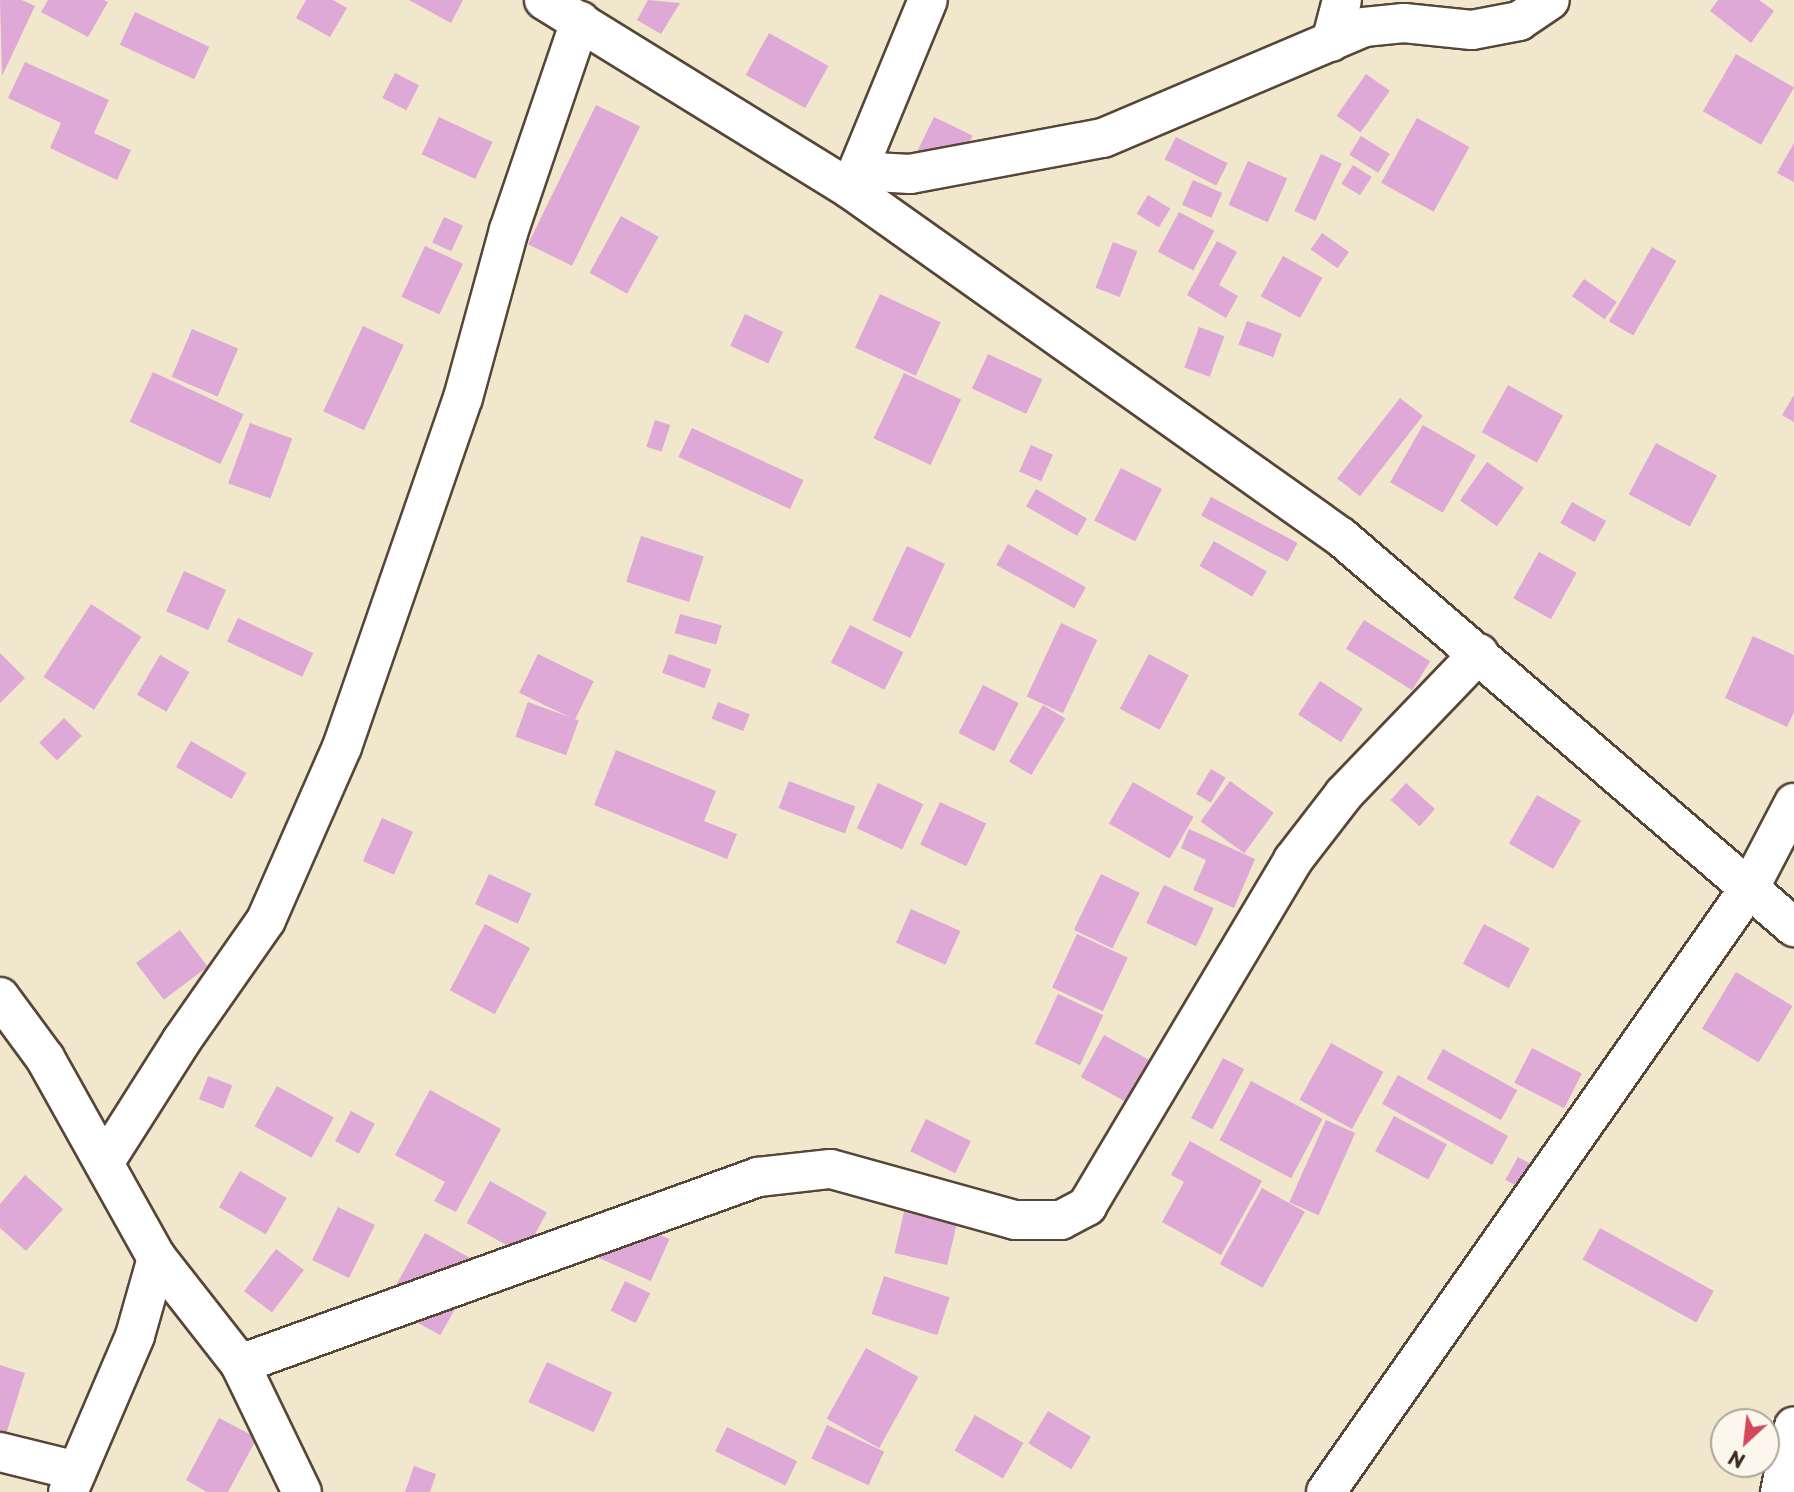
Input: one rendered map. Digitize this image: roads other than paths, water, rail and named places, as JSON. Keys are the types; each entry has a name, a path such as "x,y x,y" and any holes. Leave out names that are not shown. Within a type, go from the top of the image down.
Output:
{"street":[{"path":"544,0 853,180 1342,537 1794,927"},
{"path":"853,180 928,0"},
{"path":"1331,43 1342,0"},
{"path":"853,180 910,174 1102,138 1364,27 1404,23 1472,30 1519,21 1550,0"},
{"path":"104,1163 182,1040 266,920 342,747 463,398 509,230 580,21"},
{"path":"240,1364 758,1177 831,1170 1015,1220 1061,1220 1087,1206 1293,860 1344,794 1479,653"},
{"path":"1326,1492 1750,887 1794,803"},
{"path":"0,997 45,1058 157,1258 240,1364 302,1492"},
{"path":"0,1452 73,1481 135,1336 157,1258"},
{"path":"1780,1492 1794,1426"}]}
